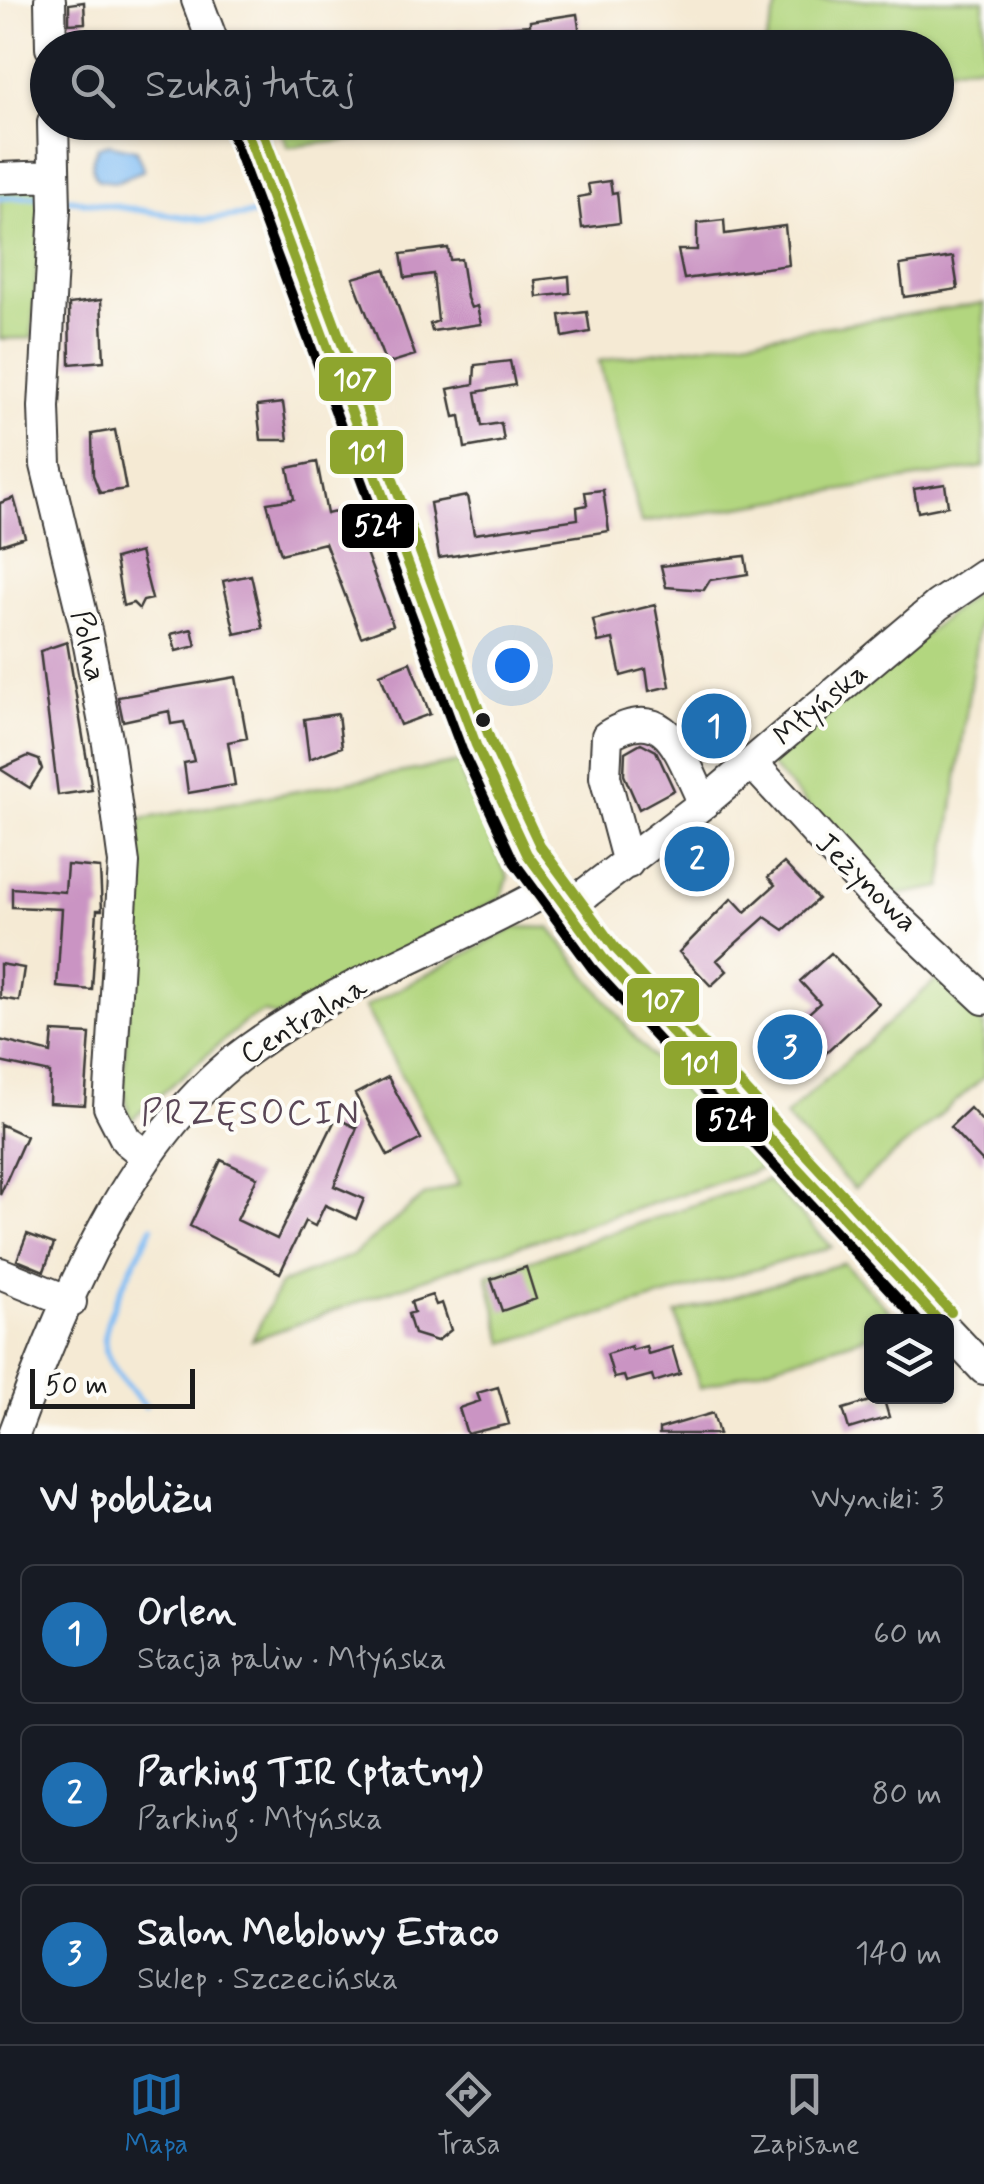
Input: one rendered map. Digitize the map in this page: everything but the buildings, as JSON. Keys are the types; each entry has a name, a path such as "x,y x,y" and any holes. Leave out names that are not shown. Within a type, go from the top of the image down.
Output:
{"street":[{"path":"50,0 51,30"},
{"path":"197,0 208,30"},
{"name":"Polna","path":"53,140 46,464 105,726 124,863 110,1108 126,1140 146,1156"},
{"path":"250,140 482,760 513,828 557,900 603,958 933,1314"},
{"path":"0,178 54,176"},
{"name":"Młyńska","path":"557,900 628,863 938,606 984,574"},
{"path":"628,863 605,776 608,736 629,722 662,726 671,736 704,803"},
{"name":"Jeżynowa","path":"762,755 870,893 984,999"},
{"name":"Centralna","path":"14,1434 119,1200 146,1156 188,1102 276,1030 557,900"},
{"path":"0,1273 71,1302"},
{"path":"954,1337 984,1369"}],"green space":[{"path":"779,0 984,0 984,64 954,67 954,30 769,30"},
{"path":"285,140 351,140 288,147"},
{"path":"43,186 32,338 0,339 0,187"},
{"path":"984,303 984,467 641,523 599,361"},
{"path":"984,585 942,887 892,896 769,764"},
{"path":"460,762 463,778 508,878 501,898 276,1017 264,1012 245,1022 130,1121 123,1082 141,819"},
{"path":"517,927 550,928 638,1041 685,1092 708,1107 761,1169 499,1252 252,1340 280,1284 353,1255 424,1196 459,1184 365,1007"},
{"path":"938,978 984,1026 984,1077 854,1189 785,1116"},
{"path":"767,1180 832,1247 504,1343 487,1275"},
{"path":"844,1263 892,1314 864,1314 864,1337 700,1388 676,1314"}],"water":[{"path":"109,144 136,150 144,170 116,182 98,180 94,156 98,147"}],"waterway":[{"path":"0,198 44,196"},
{"path":"67,199 204,220 257,214"},
{"path":"145,1406 111,1362 105,1334 152,1227"}],"transit line":[{"name":"524","path":"234,140 462,750 514,862 592,968 912,1314"},
{"name":"101","path":"250,140 476,745 527,854 603,958 933,1314"},
{"name":"107","path":"266,140 490,739 540,846 615,948 951,1312"}],"place":[{"name":"Orlen","path":"714,726"},
{"name":"Parking TIR (płatny)","path":"697,859"},
{"name":"Salon Meblowy Estaco","path":"790,1047"}],"district":[{"name":"PRZĘSOCIN","path":"251,1114"}]}
